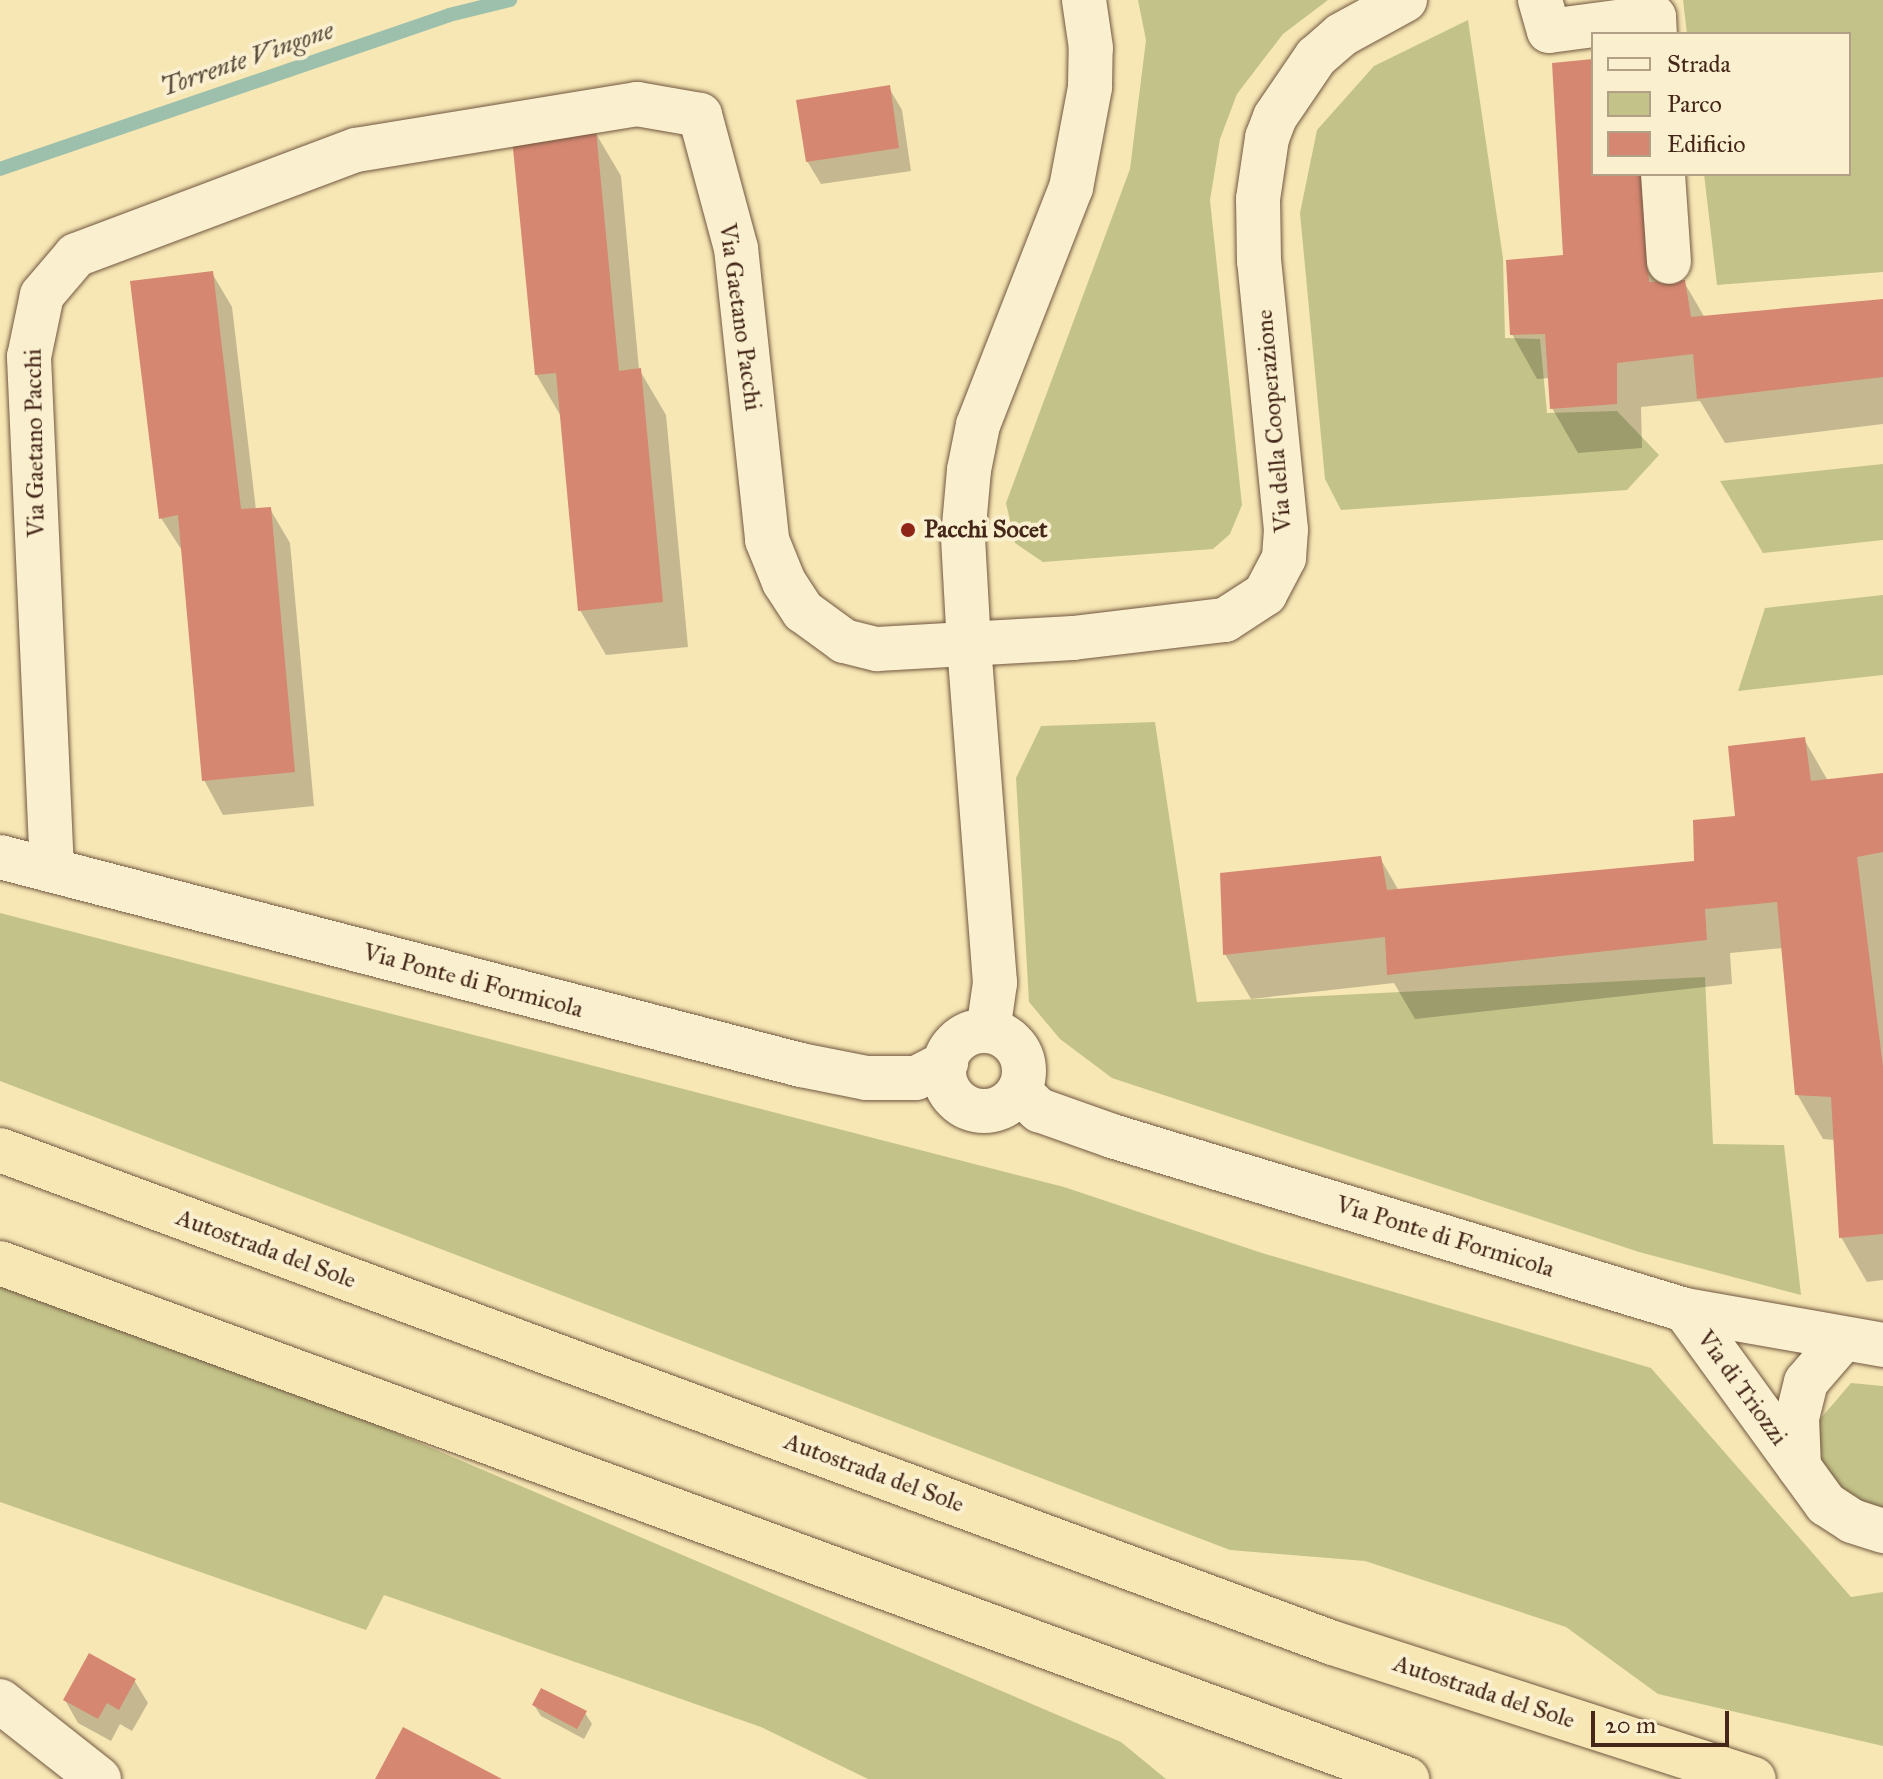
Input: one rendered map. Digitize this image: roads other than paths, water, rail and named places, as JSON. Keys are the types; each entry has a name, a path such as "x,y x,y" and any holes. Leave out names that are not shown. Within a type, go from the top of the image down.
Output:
{"highway":[{"name":"Autostrada del Sole","path":"0,1150 1333,1643 1754,1779"},
{"path":"0,1263 1407,1779"}],"street":[{"path":"946,1063 949,1091 966,1107 996,1110 1019,1091 1022,1058 1005,1037 988,1031 995,983 963,537 978,425 1071,188 1091,48 1084,0"},
{"name":"Via della Cooperazione","path":"969,645 1225,620 1253,605 1275,580 1284,558 1286,530 1259,261 1258,199 1267,138 1289,94 1316,57 1341,35 1405,0"},
{"path":"1540,0 1549,31 1654,17 1655,32"},
{"name":"Via Gaetano Pacchi","path":"52,870 29,357 42,295 76,255 356,150 637,104 700,115 736,248 767,540 784,582 803,611 844,641 877,649 969,645"},
{"path":"1663,176 1669,262"},
{"name":"Via Ponte di Formicola","path":"0,857 801,1065 866,1078 916,1078 946,1063 957,1042 988,1031"},
{"name":"Via Ponte di Formicola","path":"1019,1091 1039,1110 1112,1136 1685,1310 1863,1342"},
{"name":"Via di Triozzi","path":"1685,1310 1826,1504 1852,1521 1883,1531"},
{"name":"Via di Triozzi","path":"1799,1467 1797,1418 1806,1382 1863,1342"},
{"path":"0,1701 99,1779"}],"waterway":[{"name":"Torrente Vingone","path":"0,169 449,15 510,0"}],"place":[{"name":"Pacchi Socet","path":"908,530"}]}
